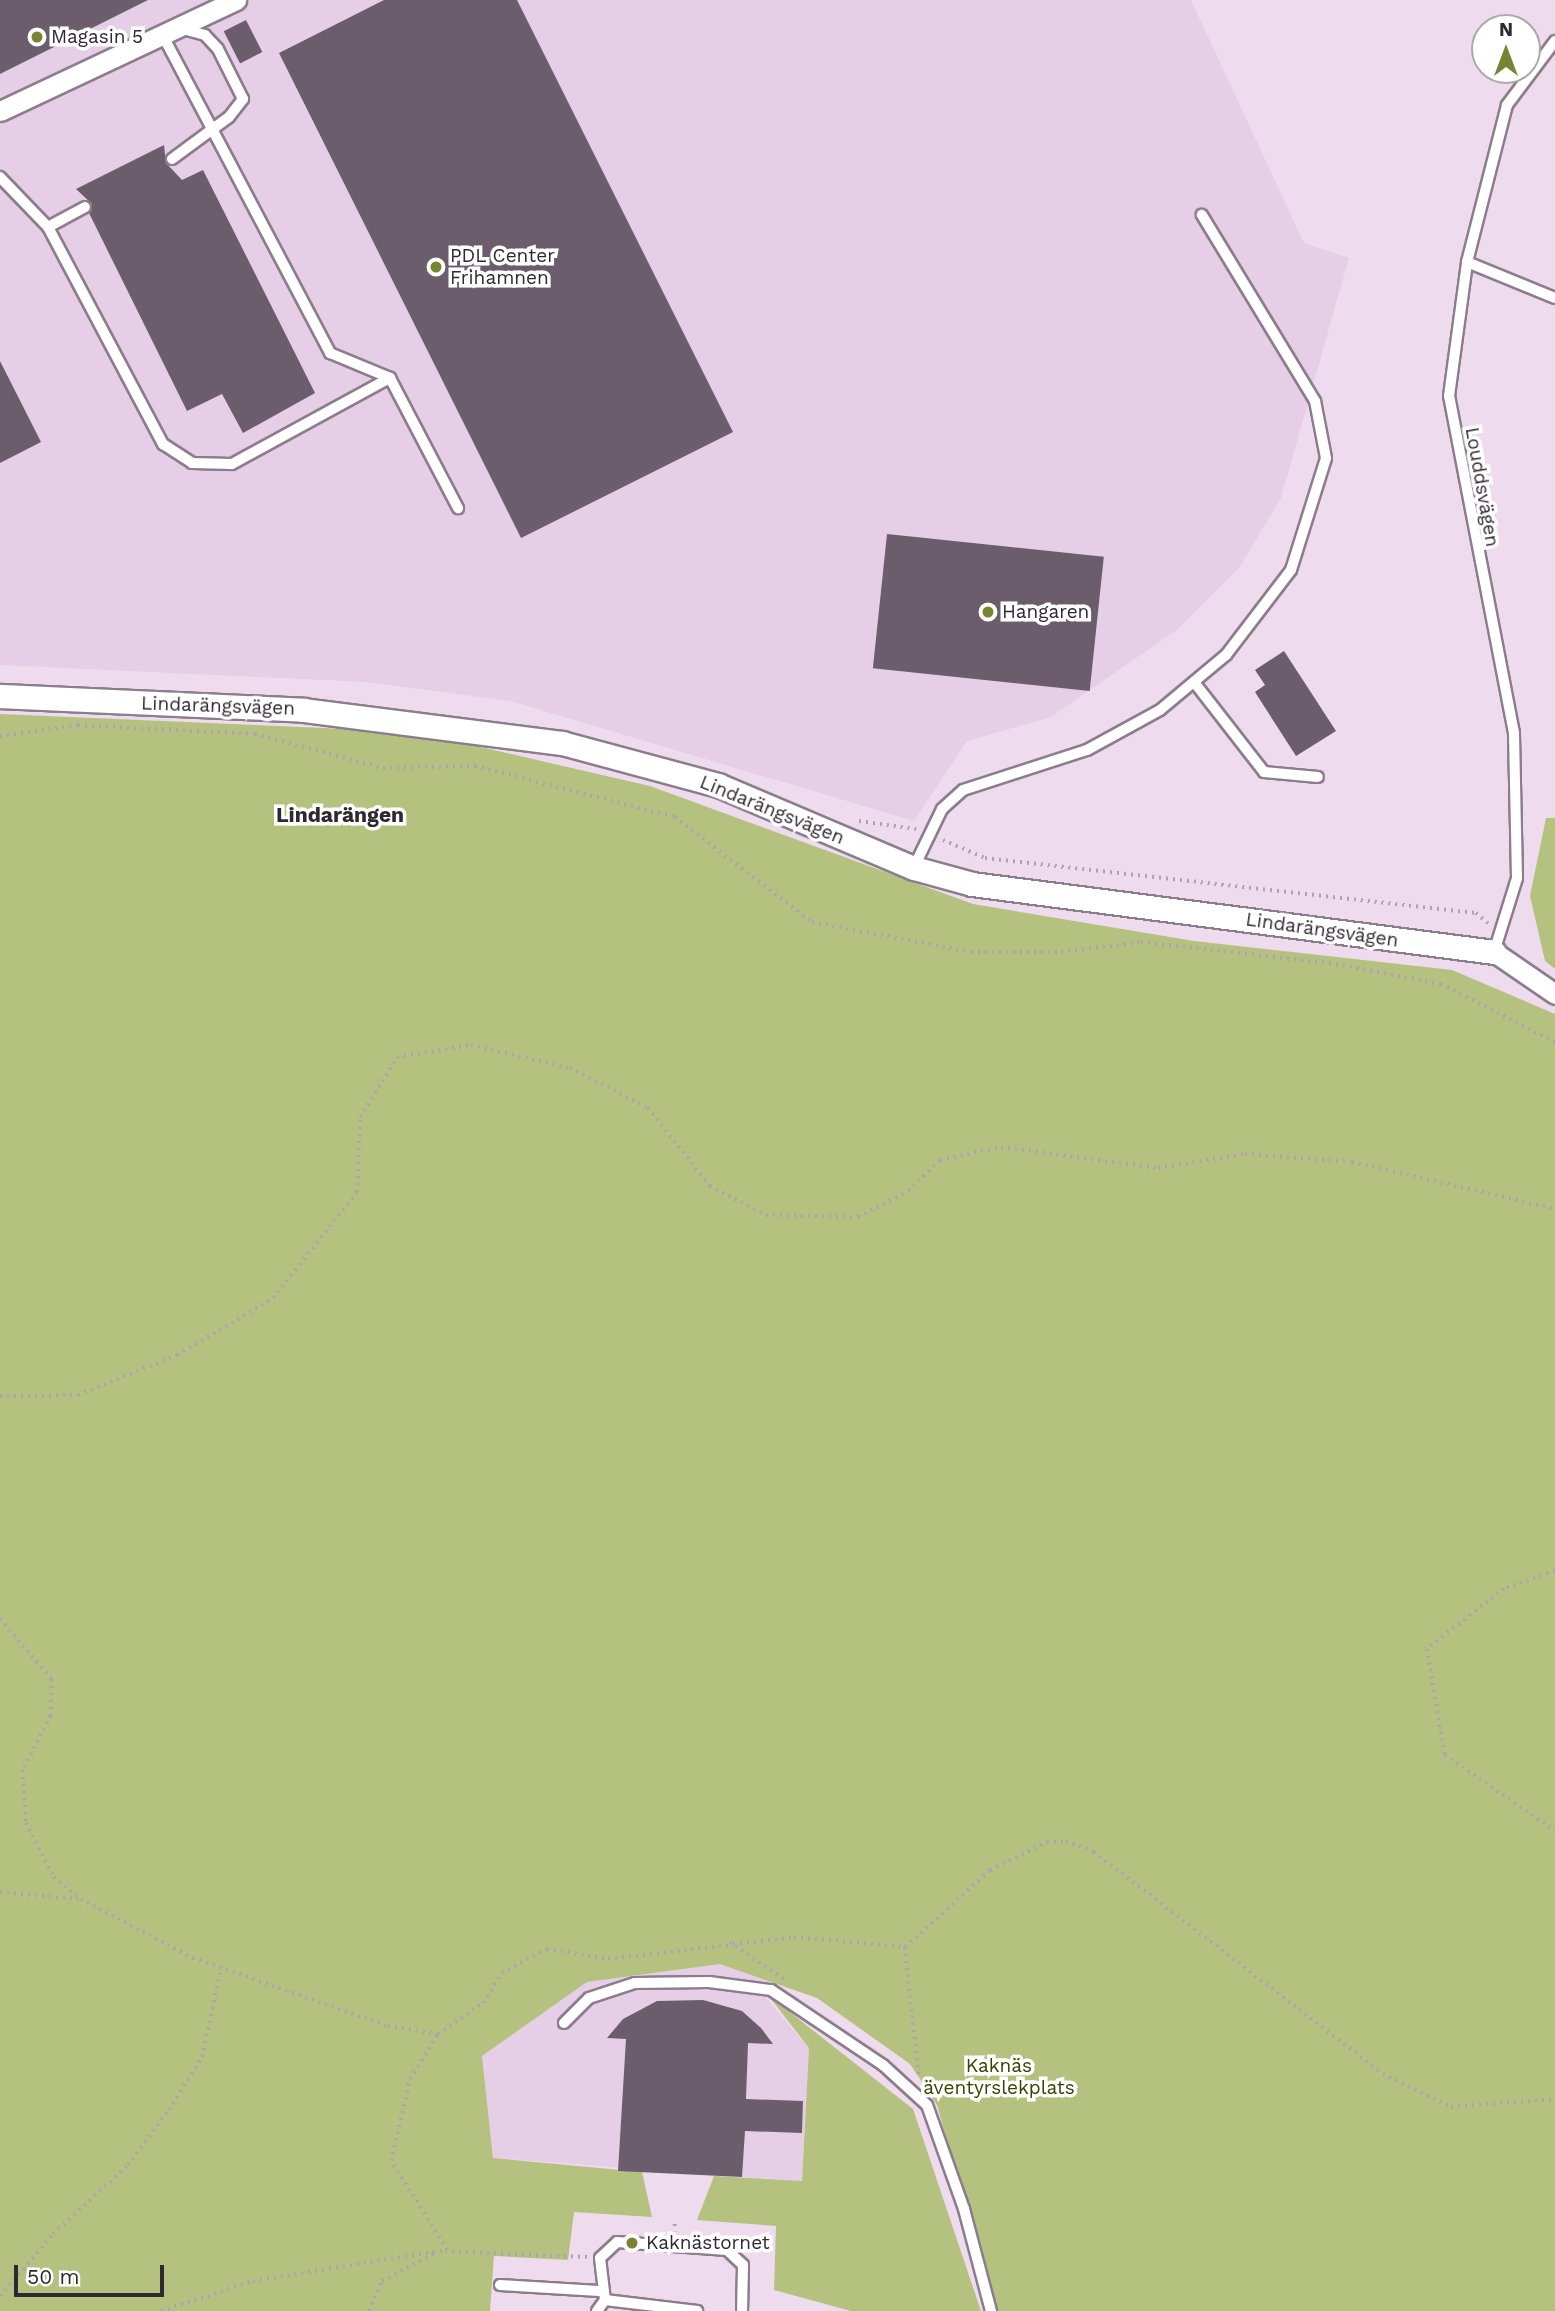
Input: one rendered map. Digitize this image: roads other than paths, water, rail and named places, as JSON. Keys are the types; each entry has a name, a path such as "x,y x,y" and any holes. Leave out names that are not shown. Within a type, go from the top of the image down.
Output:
{"street":[{"path":"0,111 236,0"},
{"name":"Lindarängsvägen","path":"0,696 304,710 562,743 718,785 914,868 972,884 1499,945 1555,994"}],"lane":[{"path":"172,159 212,129 238,108 240,89 205,35 168,32 212,129 330,353 390,378 458,509"},
{"name":"Louddsvägen","path":"1499,945 1517,878 1514,733 1450,396 1467,262 1507,105 1555,41"},
{"path":"0,177 48,227 163,444 192,463 232,464 390,378"},
{"path":"48,227 85,207"},
{"path":"914,868 928,834 963,790 1087,750 1160,710 1226,655 1291,570 1326,458 1315,401 1202,215"},
{"path":"1467,262 1555,298"},
{"path":"1194,682 1264,772 1318,777"},
{"path":"564,2023 589,1998 635,1983 709,1982 771,1990 883,2065 927,2105 964,2209 991,2311"},
{"path":"697,2311 605,2300 599,2291 600,2258 617,2242 727,2250 743,2265 742,2311"},
{"path":"500,2285 599,2291"},
{"path":"597,2311 605,2300"}],"place":[{"name":"Magasin 5","path":"37,37"},
{"name":"PDL Center Frihamnen","path":"436,267"},
{"name":"Hangaren","path":"988,612"},
{"name":"Kaknästornet","path":"632,2243"}],"district":[{"name":"Lindarängen","path":"340,815"}],"park label":[{"name":"Kaknäs äventyrslekplats","path":"999,2077"}]}
